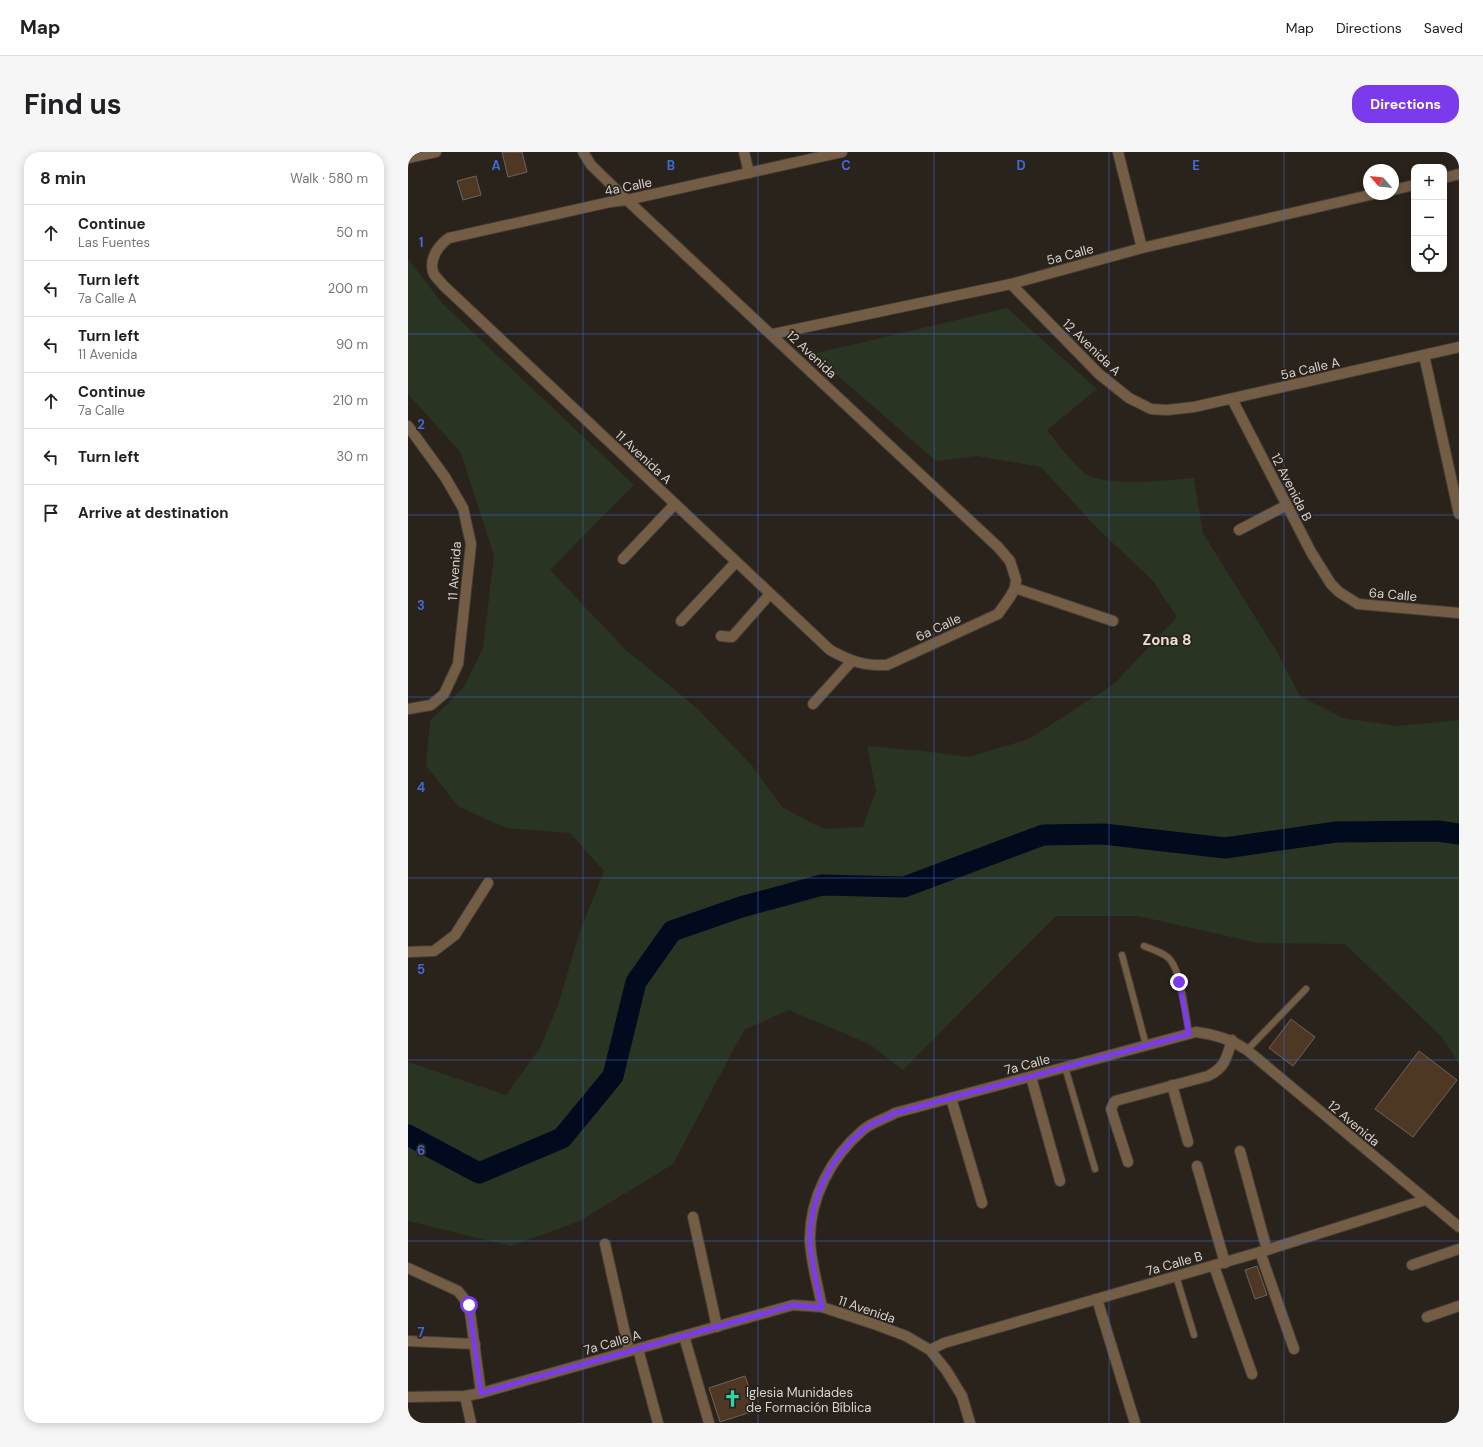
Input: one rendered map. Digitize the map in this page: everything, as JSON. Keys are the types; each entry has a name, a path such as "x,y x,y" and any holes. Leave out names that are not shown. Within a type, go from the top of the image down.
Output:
{"street":[{"path":"408,158 436,152"},
{"name":"12 Avenida","path":"583,152 590,165 773,334 998,546 1010,561 1015,584"},
{"path":"744,152 749,173"},
{"name":"4a Calle","path":"432,262 435,253 443,242 449,238 842,152"},
{"path":"1118,152 1142,248"},
{"path":"1447,177 1459,174"},
{"path":"1399,189 1411,186"},
{"name":"5a Calle","path":"773,334 1011,284 1142,248 1363,197"},
{"name":"11 Avenida A","path":"432,262 433,273 443,285 830,650 851,662"},
{"name":"12 Avenida A","path":"1011,284 1105,378 1128,398 1151,409 1167,410"},
{"name":"5a Calle A","path":"1167,410 1194,407 1232,399 1459,347"},
{"path":"1424,355 1459,514"},
{"name":"12 Avenida B","path":"1232,399 1311,552 1331,584"},
{"name":"11 Avenida","path":"408,426 445,477 462,508 471,544 458,664 444,694 431,705 408,709"},
{"path":"623,559 675,504"},
{"path":"1239,530 1287,505"},
{"path":"682,621 736,562"},
{"path":"1015,584 1113,621"},
{"name":"6a Calle","path":"851,662 870,666 887,666 998,614 1015,584"},
{"name":"6a Calle","path":"1331,584 1339,592 1358,604 1459,613"},
{"path":"721,636 732,637 770,594"},
{"path":"813,704 851,662"},
{"path":"408,952 434,951 455,935 488,883"},
{"name":"7a Calle","path":"841,1153 864,1130 895,1113 1196,1032 1232,1040"},
{"path":"1128,1162 1111,1109 1112,1104 1115,1101 1208,1076 1218,1071 1226,1059 1232,1040"},
{"name":"12 Avenida","path":"1232,1040 1247,1050 1459,1227"},
{"path":"1031,1077 1060,1181"},
{"path":"1172,1086 1188,1142"},
{"path":"951,1098 982,1203"},
{"path":"1240,1151 1264,1251 1294,1349"},
{"name":"11 Avenida","path":"841,1153 825,1179 814,1204 810,1241 822,1308 874,1324 906,1336 930,1350 946,1370 962,1396 970,1423"},
{"path":"1197,1166 1225,1262"},
{"name":"7a Calle B","path":"930,1350 944,1343 1214,1266 1425,1200"},
{"path":"693,1217 717,1327"},
{"path":"606,1244 634,1350 658,1423"},
{"path":"1412,1264 1459,1249"},
{"path":"1214,1266 1252,1374"},
{"path":"408,1268 458,1291 469,1305 481,1393"},
{"path":"1097,1299 1135,1423"},
{"name":"7a Calle A","path":"408,1397 465,1396 481,1393 794,1305 822,1308"},
{"path":"1427,1317 1459,1306"},
{"path":"684,1336 709,1423"},
{"path":"408,1341 475,1344"},
{"path":"465,1396 470,1423"}],"lane":[{"path":"1144,946 1165,955 1172,961 1179,982 1189,1034"},
{"path":"1122,955 1146,1046"},
{"path":"1247,1050 1306,989"},
{"path":"1065,1067 1096,1169"},
{"path":"1176,1276 1194,1335"}],"green space":[{"path":"408,259 442,303 634,485 550,570 626,650 697,708 753,767 782,807 823,829 863,827 876,791 867,746 968,757 1029,739 1115,683 1177,617 1153,581 1096,527 1041,467 977,456 936,461 813,354 1007,308 1097,389 1047,430 1083,472 1092,477 1105,480 1137,482 1194,478 1203,533 1277,652 1300,696 1343,718 1397,726 1459,720 1459,1064 1442,1037 1345,944 1258,943 1138,916 1056,916 903,1070 869,1044 789,1010 744,1030 673,1164 580,1221 511,1246 408,1221 408,1062 506,1095 540,1048 558,1005 580,931 604,871 570,833 506,828 459,807 426,766 430,721 464,687 483,648 494,556 461,453 408,394"}],"building":[{"path":"502,152 522,152 527,172 508,177"},
{"path":"476,176 481,195 463,200 457,181"},
{"path":"1291,1019 1315,1037 1293,1066 1269,1048"},
{"path":"1419,1051 1457,1080 1413,1137 1375,1109"},
{"path":"1257,1266 1267,1295 1255,1299 1245,1270"},
{"name":"Iglesia Munidades de Formación Bíblica","path":"745,1376 757,1410 720,1422 709,1388"}],"waterway":[{"path":"408,1135 479,1173 562,1138 613,1076 636,982 672,931 741,907 822,885 904,887 1043,835 1103,834 1225,848 1336,832 1438,831 1459,834"}],"place":[{"name":"Iglesia Munidades de Formación Bíblica","path":"733,1399"}],"district":[{"name":"Zona 8","path":"1167,640"}],"route":[{"path":"469,1305 481,1393 794,1305 822,1308 810,1241 814,1204 825,1179 841,1153 864,1130 895,1113 1189,1034 1179,982"}]}
